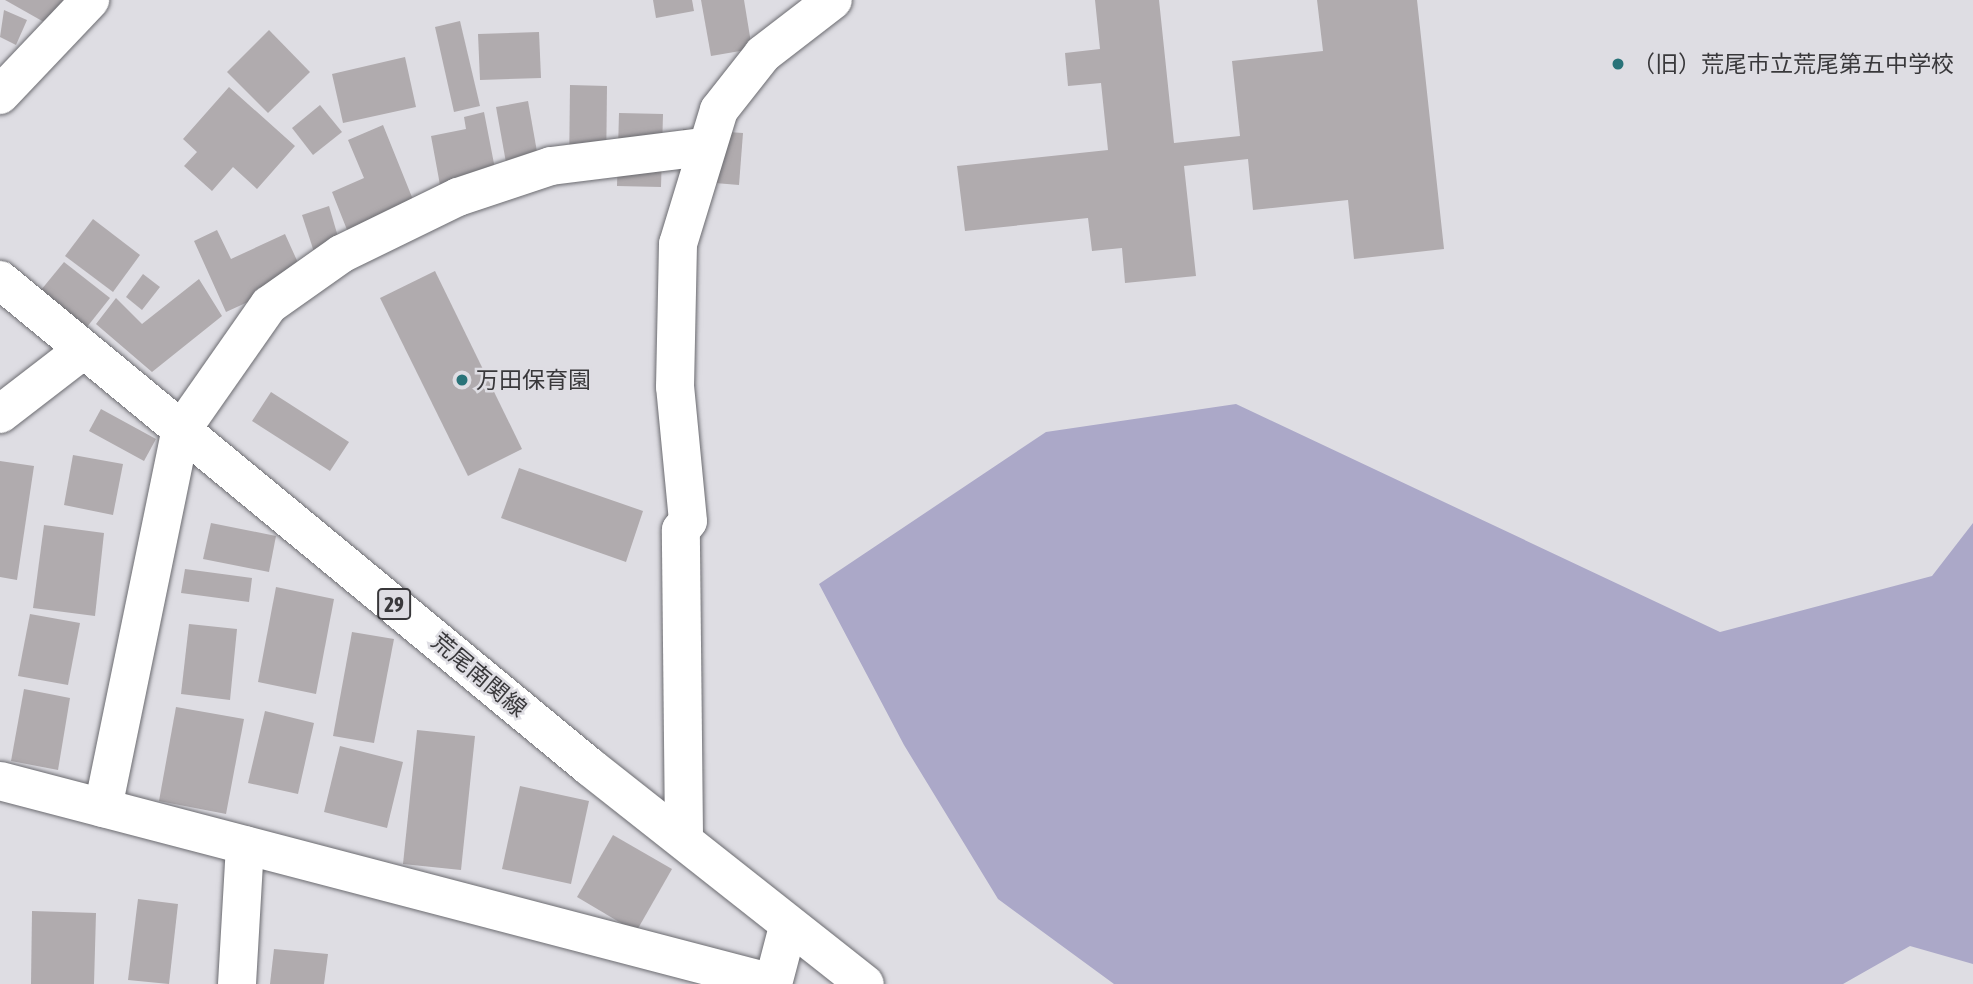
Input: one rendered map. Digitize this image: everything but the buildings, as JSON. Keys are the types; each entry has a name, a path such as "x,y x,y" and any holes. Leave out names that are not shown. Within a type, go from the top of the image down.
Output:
{"street":[{"path":"0,95 90,0"},
{"path":"684,835 681,530 688,521 675,387 678,244 704,147 719,110 762,54 833,0"},
{"path":"103,808 180,432 269,305 341,254 458,197 551,166 704,147"},
{"name":"荒尾南関線","path":"0,280 180,432 253,485 590,767 684,835 788,927 865,984"},
{"path":"0,414 83,350"},
{"path":"0,781 773,983 788,927"},
{"path":"237,984 245,845"}],"shaded area":[{"path":"1236,404 1720,632 1932,576 1973,523 1973,964 1910,946 1843,984 1114,984 998,899 904,745 819,584 1046,432"}],"place":[{"name":"（旧）荒尾市立荒尾第五中学校","path":"1618,64"},
{"name":"万田保育園","path":"462,380"}]}
